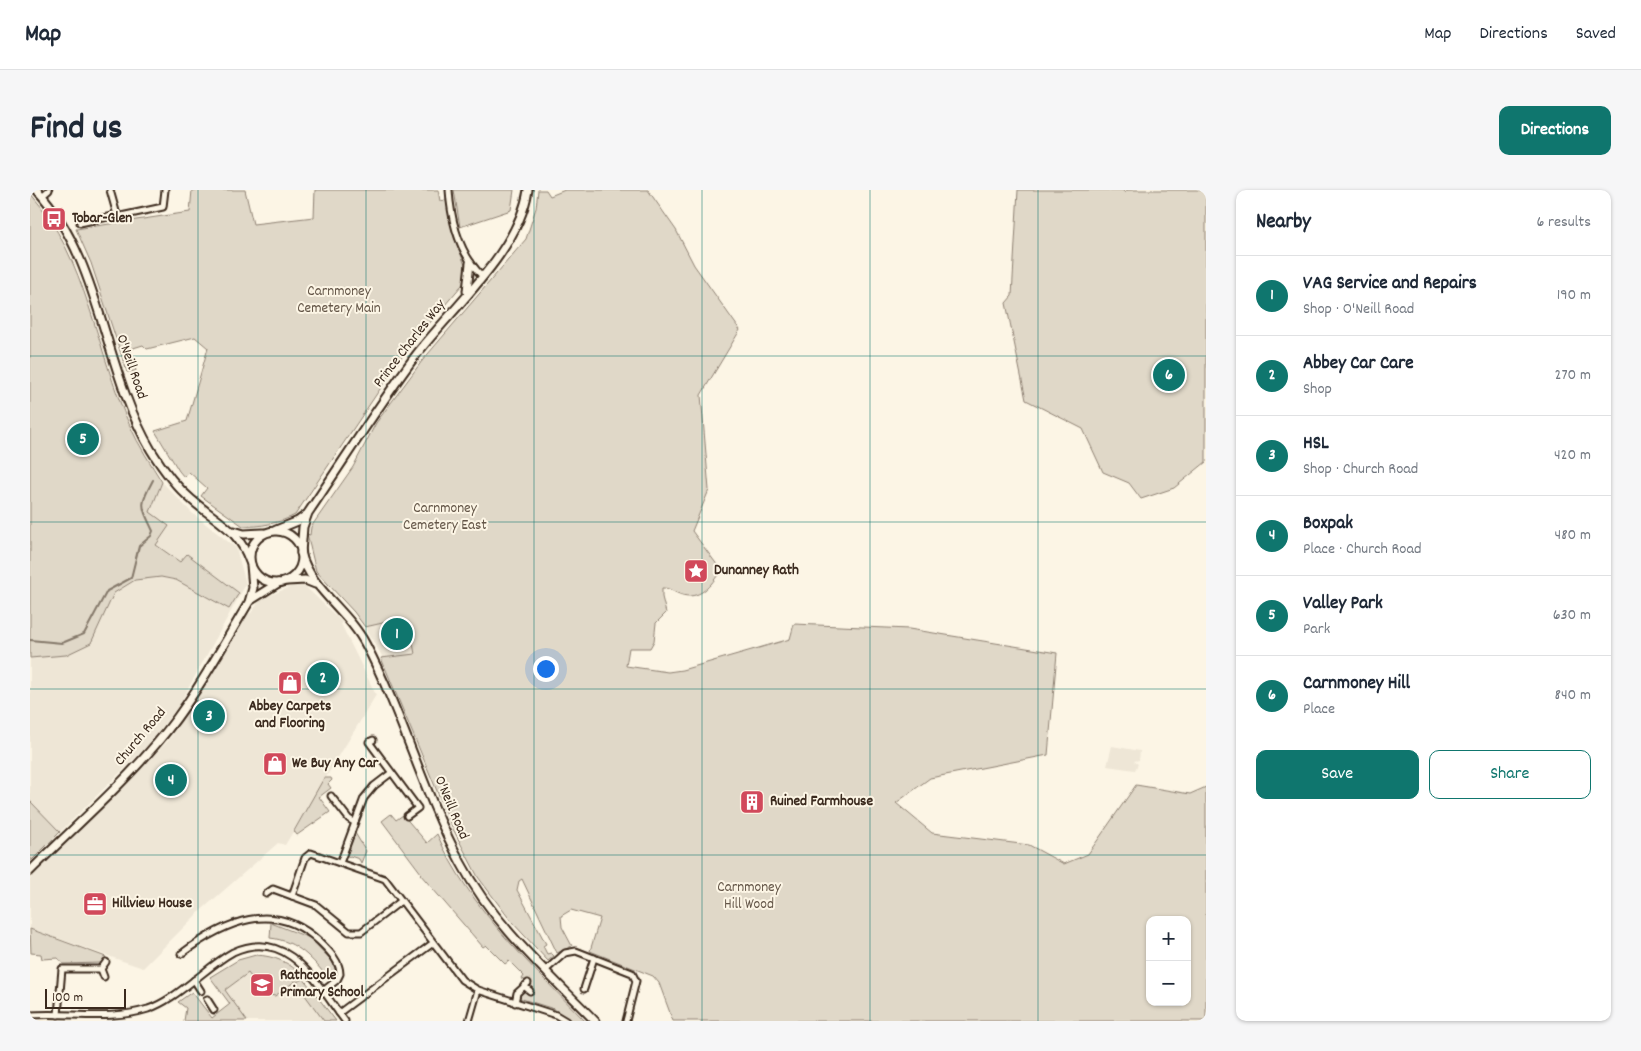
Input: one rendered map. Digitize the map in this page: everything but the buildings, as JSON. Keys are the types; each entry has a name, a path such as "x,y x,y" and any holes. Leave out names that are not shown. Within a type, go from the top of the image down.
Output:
{"main road":[{"name":"Prince Charles Way","path":"301,553 303,527 308,513 390,390 510,241 517,228 528,190"},
{"name":"O'Neill Road","path":"40,193 58,217 72,244 128,401 143,436 161,465 181,490 232,530 238,537 251,564"},
{"path":"466,294 471,275 470,263"},
{"name":"Prince Charles Way","path":"270,532 286,527 308,513"},
{"path":"232,530 244,534 282,532 292,537 301,553 298,570 281,582"},
{"path":"270,532 259,537 252,546 251,564 262,579 281,582 297,579 316,584"},
{"name":"O'Neill Road","path":"301,553 304,563 316,584 347,616 364,641 384,681 444,829 470,879 494,914 595,1021"},
{"name":"Church Road","path":"30,871 157,743 190,699 249,602 254,588 251,564"},
{"name":"Church Road","path":"249,602 261,592 281,582"}],"street":[{"path":"40,193 49,190"},
{"path":"110,190 116,215"},
{"path":"80,223 163,207 164,190"},
{"path":"449,190 456,231 470,263 482,276"},
{"path":"373,740 369,742 418,808 407,816"},
{"path":"340,863 354,822 368,792 392,773"},
{"path":"331,796 349,819 354,822"},
{"path":"292,896 308,855 311,853 381,876 462,980 478,990 556,1015 566,1021"},
{"path":"266,894 273,889 316,905 349,932 356,934 401,901"},
{"path":"182,950 213,931 244,920 270,919 289,924 317,939 336,960 340,968 337,980 323,991"},
{"path":"339,1013 433,943"},
{"path":"30,1014 78,1018 120,1015 147,1010 162,1004 235,952 250,948 267,948 279,950 299,961 345,1021"},
{"path":"546,970 561,956 570,952 594,958 635,976 634,991 626,1021"},
{"path":"584,989 594,958"},
{"path":"101,969 106,962"},
{"path":"58,1015 62,969 101,969"},
{"path":"101,969 104,977"},
{"path":"194,980 201,991"},
{"path":"515,1003 517,993 526,984 530,991"},
{"path":"469,1021 478,990"},
{"path":"207,999 214,1010"}],"shaded area":[{"path":"162,482 192,513 236,548 246,584 179,705 148,745 60,832 30,801 30,658 66,655 113,599 114,593 135,580 161,577 176,580 229,609 239,593 187,554 181,562 156,545 150,512"},
{"path":"295,585 304,585 342,622 341,624 376,695 285,845 278,843 198,913 143,968 30,929 30,879 169,740 248,614 251,613 261,599"},
{"path":"396,620 410,628 415,654 383,658 365,627"},
{"path":"1112,746 1140,751 1139,760 1134,761 1138,764 1135,770 1107,766"},
{"name":"Rathcoole Primary School","path":"256,955 277,959 295,969 336,1021 184,1021 186,1008 178,1002 192,992 211,1018 230,1004 210,977 238,960"}],"green space":[{"name":"Carnmoney Cemetery Main","path":"192,190 245,190 253,224 314,217 315,190 438,190 440,201 446,200 453,234 465,265 467,279 405,352 295,515 270,524 243,526 201,496 207,488 189,472 184,477 179,471 155,431 187,421 208,348 195,337 147,349 143,345 130,349 136,371 127,372 91,263 76,229 190,212"},
{"path":"454,190 514,190 511,210 460,227"},
{"path":"538,190 546,190 550,196 565,190 648,190 676,230 694,265 740,330 701,395 709,490 692,531 718,566 719,573 706,589 696,595 684,595 662,588 666,613 656,623 654,641 650,648 629,648 626,666 668,672 682,670 790,639 794,624 909,629 1057,653 1048,755 930,778 896,803 932,833 1029,845 1064,864 1088,854 1136,785 1190,794 1206,787 1206,1021 673,1021 659,983 653,976 590,951 600,918 571,910 561,916 562,927 572,946 557,953 522,879 519,881 517,890 546,944 543,946 547,954 551,953 554,956 548,961 511,921 478,877 453,829 381,658 415,654 410,628 396,620 365,627 354,612 316,571 307,534 310,535 311,527 353,467 376,423 422,361 526,239 536,208"},
{"path":"1018,190 1122,190 1125,193 1127,190 1206,190 1206,462 1174,488 1141,499 1129,483 1103,472 1083,429 1026,400 1006,303 1012,296"},
{"path":"30,193 50,219 65,246 89,305 118,397 141,448 162,482 150,512 169,526 156,545 180,562 187,554 239,593 229,609 176,580 161,577 135,580 114,593 91,643 66,655 30,658"},
{"path":"324,778 331,778 332,780 328,784 331,788 319,797 330,812 297,835 294,831"},
{"path":"30,801 60,832 30,862"},
{"path":"391,814 396,820 403,815 427,843 437,834 466,887 502,934 585,1021 571,1021 554,1009 519,998 523,991 530,994 533,991 529,986 531,983 522,979 524,976 509,961 505,964 486,945 483,947 420,874 382,821"},
{"path":"355,833 366,851 361,863 359,859 350,856 346,858"},
{"path":"271,923 310,938 332,961 336,971 335,975 329,979 304,952 289,943 270,938"},
{"path":"30,929 106,957 101,963 63,964 58,958 42,959 41,954 31,953"},
{"path":"256,955 281,961 292,967 302,976 275,996 264,994 248,973 225,990 247,1021 184,1021 186,1008 178,1002 192,992 212,1018 230,1004 210,977 238,960"},
{"path":"303,978 336,1021 324,1021 296,983"}],"waterway":[{"path":"30,640 62,643 84,634 107,591 131,578 139,546 151,536 153,531 143,506 145,495 153,480"}],"place":[{"name":"Tobar-Glen","path":"54,219"},
{"name":"Carnmoney Hill","path":"1169,375"},
{"name":"Valley Park","path":"83,439"},
{"name":"Dunanney Rath","path":"696,571"},
{"name":"VAG Service and Repairs","path":"397,634"},
{"name":"Abbey Car Care","path":"323,678"},
{"name":"Abbey Carpets and Flooring","path":"290,683"},
{"name":"HSL","path":"209,716"},
{"name":"We Buy Any Car","path":"275,764"},
{"name":"Boxpak","path":"171,780"},
{"name":"Ruined Farmhouse","path":"752,802"},
{"name":"Hillview House","path":"95,904"},
{"name":"Rathcoole Primary School","path":"262,985"}],"park label":[{"name":"Carnmoney Cemetery East","path":"445,518"},
{"name":"Carnmoney Hill Wood","path":"749,896"}]}
